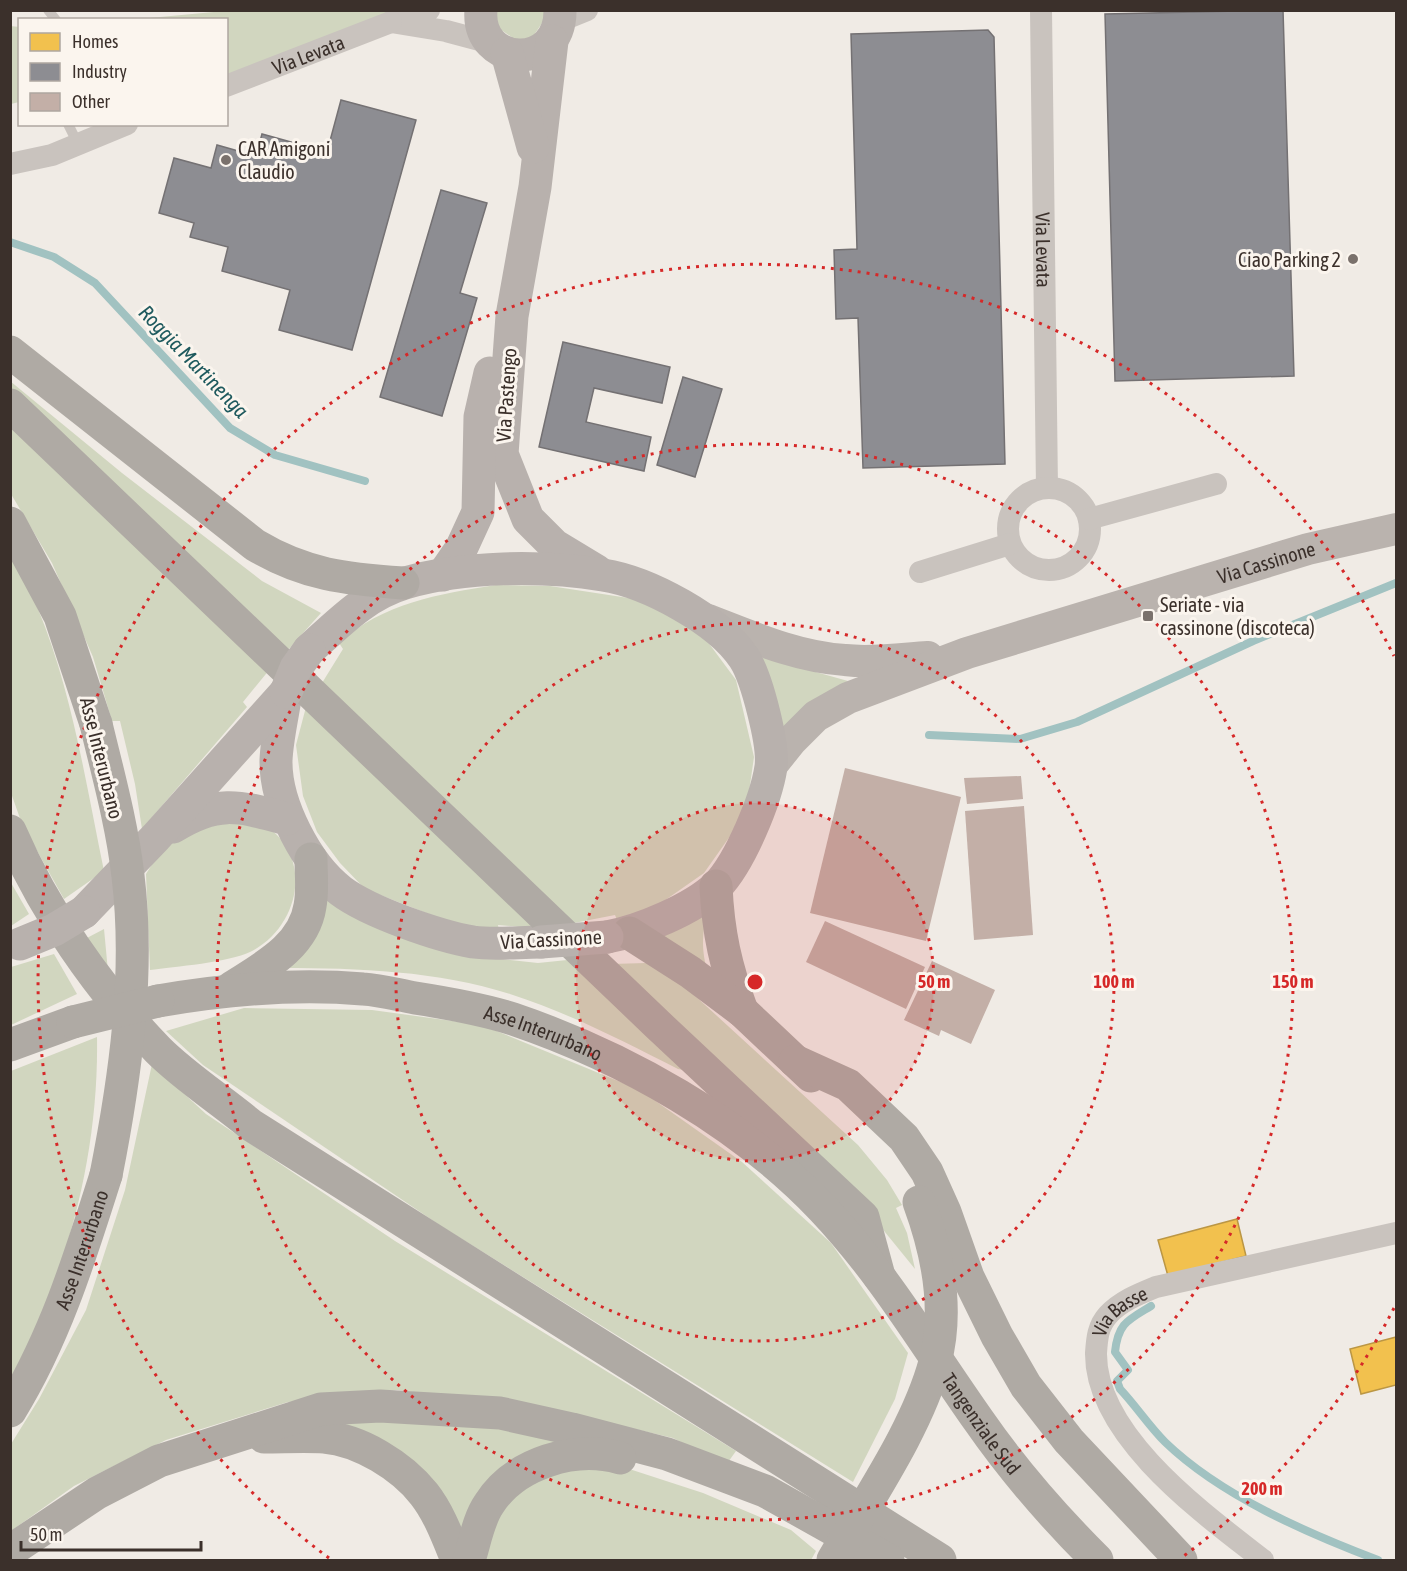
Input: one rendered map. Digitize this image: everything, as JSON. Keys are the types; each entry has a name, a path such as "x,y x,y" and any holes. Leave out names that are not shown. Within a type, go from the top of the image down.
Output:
{"highway":[{"path":"10,352 255,545 278,558 337,578 403,584"},
{"path":"10,405 657,1024 863,1217 879,1276"},
{"name":"Asse Interurbano","path":"10,523 60,616 96,724 114,798 128,877 131,948 130,1016 122,1097 106,1175 74,1277 49,1338 10,1411"},
{"path":"10,831 21,856 78,954 159,1051 251,1125 940,1560"},
{"path":"231,988 288,948 304,927 310,906 311,859"},
{"path":"716,886 717,927 727,971 742,1011"},
{"path":"618,935 690,972 742,1011 795,1061 868,1131 897,1163 919,1202 929,1230 938,1269 940,1315 935,1361 918,1410 833,1560"},
{"name":"Asse Interurbano","path":"10,1045 72,1022 158,1001 231,988 365,989 512,1019 580,1047 648,1079 712,1115 765,1154 823,1208 879,1276"},
{"path":"795,1061 848,1085 904,1138 927,1172 945,1212 969,1277 997,1336 1026,1386 1069,1441 1181,1560"},
{"name":"Tangenziale Sud","path":"879,1276 981,1424 1036,1493 1097,1560"},
{"path":"10,1551 97,1493 159,1461 321,1409 428,1407 500,1413 572,1429 707,1468 765,1491 888,1560"},
{"path":"229,1437 327,1437 365,1449 393,1466 423,1494 445,1531 457,1560"},
{"path":"469,1560 489,1503 529,1468 556,1457 579,1454 615,1457 654,1467 759,1506 822,1524"}],"main road":[{"name":"Via Pastengo","path":"481,10 481,24 499,48 523,106 536,163"},
{"name":"Via Pastengo","path":"565,21 550,72 512,316 502,454 514,489 528,519 554,545 604,575"},
{"path":"499,48 526,55 545,48 565,21"},
{"name":"Via Pastengo","path":"443,575 461,549 478,512 480,417 491,372 512,316"},
{"name":"Via Cassinone","path":"967,653 885,661 844,660 792,651 706,619 649,588 604,575 513,569 443,575 403,584 359,604 309,650 296,668 286,692 276,762 287,819 311,859 341,891 383,913 424,928 474,942 542,942 618,935 673,914 716,886 738,858 753,825 771,766 791,741 816,716 848,698 967,653 1308,549 1396,529"},
{"name":"Via Cassinone","path":"706,619 744,658 762,698 771,766"},
{"name":"Via Cassinone","path":"15,945 54,930 84,912 156,837 286,692"},
{"name":"Via Cassinone","path":"156,837 197,812 220,807 254,810 287,819"}],"street":[{"name":"Via Levata","path":"228,85 391,22 429,10"},
{"name":"Via Levata","path":"1041,10 1047,488"},
{"path":"391,22 446,31 499,48"},
{"path":"10,164 52,154 73,134 116,126"},
{"path":"1089,519 1216,484"},
{"path":"1047,488 1061,490 1074,496 1083,506 1089,519 1090,533 1086,546 1078,558 1068,566 1054,570 1041,570 1025,562 1011,544 1009,518 1015,507 1029,494 1047,488"},
{"path":"920,572 1011,544"},
{"name":"Via Basse","path":"1263,1560 1190,1503 1144,1457 1102,1394 1096,1362 1097,1334 1108,1315 1129,1299 1156,1287 1396,1233"}],"green space":[{"path":"235,10 404,11 228,77 228,18 149,18"},
{"path":"497,11 550,11 526,47 497,27"},
{"path":"10,26 18,27 18,102 11,104"},
{"path":"10,381 122,473 262,581 321,613 287,651 11,391"},
{"path":"10,420 270,669 243,702 247,707 142,829 135,784 120,721 112,721 93,657 52,563 11,494"},
{"path":"10,555 38,609 60,672 77,738 104,871 64,899 22,824 11,793"},
{"path":"496,585 550,586 635,599 699,630 736,680 754,757 749,792 740,822 704,873 654,908 617,920 615,915 574,923 322,683 343,649 339,643 374,618 412,602"},
{"path":"755,655 848,681 805,707 782,731"},
{"path":"306,707 534,928 498,925 499,931 467,929 365,889 340,863 317,832 303,796 296,745"},
{"path":"202,816 256,821 278,836 289,852 295,870 295,889 290,908 281,926 267,941 241,956 150,970 146,874 159,853"},
{"path":"10,881 29,914 11,926 10,926"},
{"path":"324,897 462,955 538,963 577,959 694,1072 678,1069 553,1010 483,986 398,972 283,968"},
{"path":"711,900 703,935 707,970 649,936"},
{"path":"104,929 109,982 64,950"},
{"path":"54,954 77,994 11,1025 11,967"},
{"path":"646,963 669,972 858,1145 887,1180 902,1205 896,1208 907,1233 915,1269 850,1189 611,964"},
{"path":"244,1008 372,1010 482,1025 640,1090 742,1162 831,1243 908,1353 895,1399 853,1482 441,1226 203,1065 166,1031"},
{"path":"97,1037 92,1125 76,1213 48,1297 11,1377 11,1071"},
{"path":"152,1064 206,1114 395,1241 736,1451 726,1465 673,1438 541,1407 397,1390 288,1402 166,1440 74,1486 11,1531 11,1444 39,1399 86,1310 125,1190"},
{"path":"346,1416 552,1433 558,1444 459,1537 342,1422"},
{"path":"559,1464 617,1465 703,1493 791,1530 816,1551 811,1560 481,1560 496,1513 521,1485"}],"building: Homes":[{"path":"1237,1219 1246,1256 1168,1276 1158,1240"},
{"path":"1396,1337 1396,1385 1361,1394 1350,1349"}],"building: Industry":[{"path":"1283,10 1294,376 1115,381 1105,14"},
{"path":"988,30 994,37 1005,464 863,468 858,318 836,319 834,250 857,249 851,34"},
{"path":"341,100 416,120 352,350 279,330 290,290 222,271 228,247 190,237 194,223 159,213 174,158 211,168 217,145 256,156 262,134 327,152"},
{"path":"441,190 487,203 460,293 477,298 442,416 380,397"},
{"path":"563,342 670,367 662,403 594,388 586,422 651,437 644,471 539,447"},
{"path":"683,377 722,389 695,477 657,465"}],"building: Other":[{"path":"845,768 961,797 926,941 810,913"},
{"path":"1021,776 1023,799 967,804 964,778"},
{"path":"1024,806 1033,935 974,940 965,811"},
{"path":"825,921 925,967 906,1009 806,962"},
{"path":"932,961 995,990 971,1044 941,1030 939,1036 904,1020"}],"waterway":[{"name":"Roggia Martinenga","path":"10,242 54,257 95,283 230,428 275,455 365,481"},
{"name":"Roggia Martinenga","path":"929,735 1020,739 1077,722 1253,641 1396,583"},
{"path":"1151,1306 1136,1315 1122,1328 1116,1342 1115,1352 1128,1370 1117,1381 1120,1389 1159,1436 1187,1461 1238,1496 1294,1525 1378,1560"}],"place":[{"name":"CAR Amigoni Claudio","path":"226,160"},
{"name":"Ciao Parking 2","path":"1353,259"},
{"name":"Seriate - via cassinone (discoteca)","path":"1148,616"}]}
